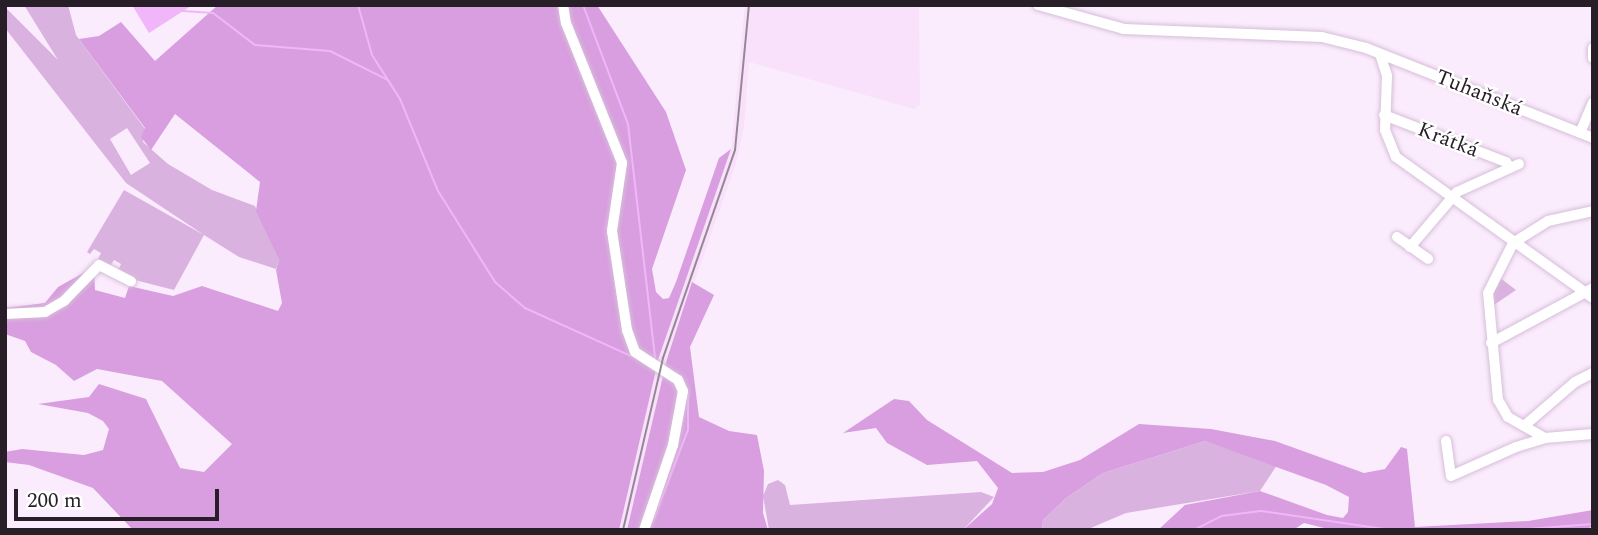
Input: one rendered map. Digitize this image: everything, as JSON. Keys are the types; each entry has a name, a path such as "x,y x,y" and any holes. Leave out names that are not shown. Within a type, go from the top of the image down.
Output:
{"street":[{"path":"563,5 566,23 622,163 612,231 627,330 635,352 678,380 682,391 673,445 644,530"},
{"name":"Tuhaňská","path":"1038,5 1124,29 1322,37 1366,48 1593,138"},
{"path":"1593,48 1593,58"},
{"path":"1380,54 1387,76 1384,115 1387,140 1396,158 1513,243 1590,292"},
{"path":"1387,76 1405,64"},
{"path":"1580,133 1593,103"},
{"name":"Krátká","path":"1384,115 1514,166 1449,198"},
{"path":"1410,247 1449,198"},
{"path":"1545,438 1508,416 1498,400 1488,292 1513,243 1548,221 1593,211"},
{"path":"1397,237 1428,259"},
{"path":"5,314 45,312 64,301 99,265 131,281"},
{"path":"1491,343 1590,292"},
{"path":"1524,426 1575,382 1593,373"},
{"path":"1446,441 1451,476 1545,438 1593,434"}],"shaded area":[{"path":"24,5 68,5 76,35 145,129 143,142 168,164 212,190 255,206 279,260 276,269 239,257 126,183 5,28 5,7 58,60","holes":["127,128 150,163 131,175 110,139"]},
{"path":"132,5 190,5 191,6 149,33"},
{"path":"218,5 597,5 666,112 686,170 652,269 656,292 663,299 669,298 676,282 719,158 731,149 659,357 619,530 133,530 93,488 29,465 5,462 5,452 22,449 84,455 103,450 109,429 103,421 88,413 38,404 89,397 99,384 146,399 180,468 204,472 232,444 162,381 97,369 74,381 56,365 31,352 25,341 5,334 5,308 45,303 58,287 94,267 95,290 125,298 129,286 173,296 202,286 278,311 282,303 276,270 279,260 256,211 260,182 175,114 151,150 141,137 145,128 79,39 99,36 121,22 155,61"},
{"path":"745,5 919,5 920,105 914,109 749,62 744,127 735,167 667,359 627,530 619,530 659,357 731,149"},
{"path":"124,190 204,235 174,290 131,279 118,271 121,264 114,260 110,266 98,259 101,253 94,249 90,254 87,252"},
{"path":"1499,277 1516,290 1491,307 1492,292"},
{"path":"692,282 714,295 690,347 699,417 729,431 757,435 764,471 763,513 768,530 627,530 667,359"},
{"path":"894,399 909,401 927,420 1012,473 1043,472 1080,460 1139,424 1211,429 1275,441 1364,473 1385,469 1401,447 1407,449 1415,527 1528,521 1593,510 1593,525 1587,530 1332,530 1304,523 1293,530 1158,530 1185,505 1260,491 1327,515 1343,518 1348,512 1349,497 1326,485 1205,441 1103,473 1066,498 1043,520 1042,530 963,530 992,504 998,488 977,461 927,465 887,443 876,428 843,433"},
{"path":"1205,441 1277,465 1260,491 1126,513 1086,530 1042,530 1043,520 1066,498 1103,473"},
{"path":"778,480 785,485 790,505 981,492 994,497 963,530 769,530 763,496 768,484"}],"waterway":[{"path":"358,5 372,55 400,99 438,191 495,282 525,308 631,356"},
{"path":"583,5 628,124 655,358"},
{"path":"183,11 213,13 255,45 330,51 388,80"},
{"path":"676,373 685,384"},
{"path":"653,521 688,430 688,393"},
{"path":"1194,530 1221,516 1261,511 1391,530"},
{"path":"1516,530 1593,524"}],"railway":[{"path":"623,530 663,358 735,150 749,5"}]}
